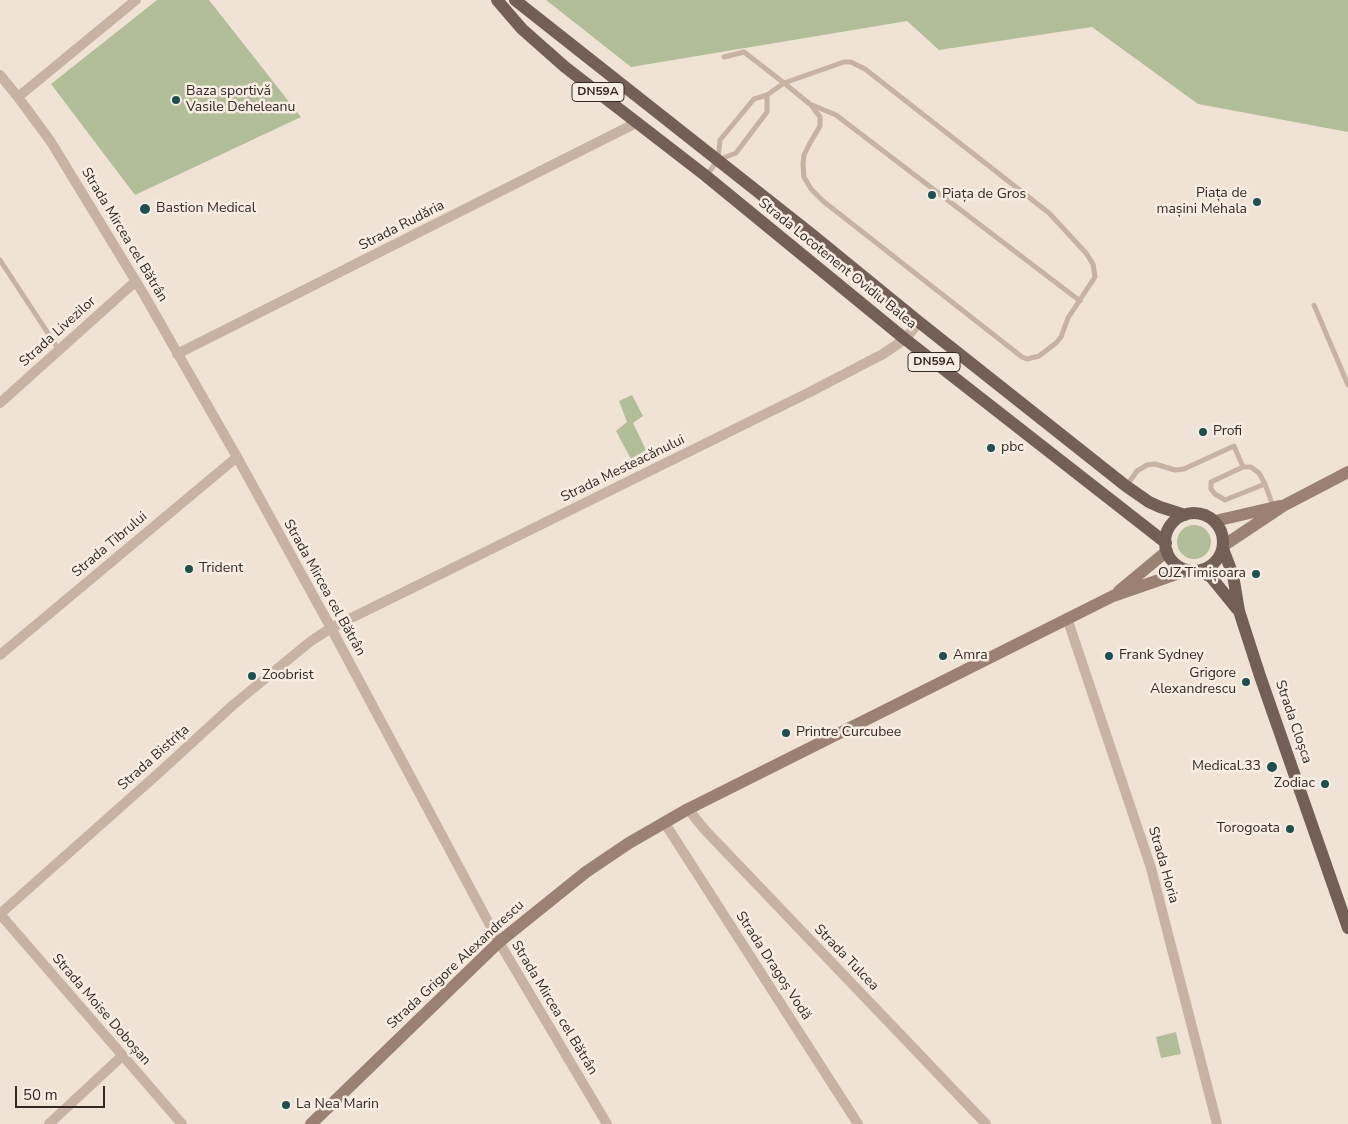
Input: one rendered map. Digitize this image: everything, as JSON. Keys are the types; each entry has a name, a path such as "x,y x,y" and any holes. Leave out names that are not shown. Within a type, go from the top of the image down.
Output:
{"main road":[{"name":"Strada Locotenent Ovidiu Balea","path":"497,0 522,29 565,67 706,176 906,340 1166,547"},
{"name":"Strada Locotenent Ovidiu Balea","path":"515,0 1126,486 1149,502 1185,515"},
{"name":"DN59A","path":"1185,515 1202,514 1215,522 1221,530 1223,548"},
{"path":"1166,547 1167,532 1172,523 1185,515"},
{"name":"DN59A","path":"1166,547 1178,566 1194,570"},
{"path":"1194,570 1214,563 1223,548"},
{"name":"Strada Cloșca","path":"1223,548 1233,575 1239,611 1348,928"},
{"name":"Strada Cloșca","path":"1194,570 1211,577 1239,611"}],"street":[{"path":"18,97 136,0"},
{"name":"Strada Mircea cel Bătrân","path":"0,75 56,149 136,281 237,456 499,942 608,1124"},
{"name":"Strada Rudăria","path":"178,354 638,122"},
{"name":"Strada Livezilor","path":"0,404 136,281"},
{"name":"Strada Mesteacănului","path":"331,628 810,392 906,340 919,322"},
{"name":"Strada Tibrului","path":"0,655 237,456"},
{"path":"1215,522 1278,506 1348,472"},
{"path":"1223,548 1276,512 1278,506"},
{"name":"Strada Grigore Alexandrescu","path":"1113,596 1166,547"},
{"name":"Strada Grigore Alexandrescu","path":"311,1124 499,942 586,872 664,822 1113,596 1194,570"},
{"name":"Strada Horia","path":"1067,618 1151,868 1217,1124"},
{"name":"Strada Bistrița","path":"0,914 240,698 311,641 331,628"},
{"name":"Strada Tulcea","path":"688,809 705,830 986,1124"},
{"name":"Strada Dragoș Vodă","path":"664,822 858,1124"},
{"name":"Strada Moise Doboșan","path":"0,914 182,1124"},
{"path":"49,1124 122,1056"}],"lane":[{"path":"706,176 718,160 720,140 754,99 767,95 784,83 844,62 850,62 865,69 1049,213 1093,264 1095,277 1068,318 1061,337 1056,343 1039,356 1027,359 1022,357 823,201 811,189 804,177 804,155 820,126 820,117 811,105 784,83 744,52 724,57"},
{"path":"718,160 736,153 767,112 767,95"},
{"path":"811,105 836,115 1080,301"},
{"path":"0,260 59,350"},
{"path":"1314,305 1348,385"},
{"path":"1126,486 1138,471 1147,465 1155,464 1175,470 1184,469 1234,446 1243,467"},
{"path":"1265,484 1225,500 1220,498 1211,489 1210,485 1215,479 1243,467 1251,467 1258,473 1265,484 1278,506"}],"green space":[{"name":"Baza sportivă Vasile Deheleanu","path":"157,0 209,0 301,117 135,195 51,84"},
{"path":"546,0 1348,0 1348,132 1198,104 1092,27 939,50 907,21 631,67"},
{"path":"632,395 643,416 633,423 646,450 631,459 616,431 627,422 619,401"},
{"path":"1194,525 1201,526 1206,530 1210,535 1210,549 1206,554 1201,558 1194,559 1187,558 1182,554 1178,549 1177,542 1178,535 1182,530 1187,526"},
{"path":"1176,1032 1181,1054 1161,1058 1156,1037"}],"place":[{"name":"Baza sportivă Vasile Deheleanu","path":"176,100"},
{"name":"Piața de Gros","path":"932,195"},
{"name":"Piața de mașini Mehala","path":"1257,202"},
{"name":"Bastion Medical","path":"145,209"},
{"name":"Profi","path":"1203,432"},
{"name":"pbc","path":"991,448"},
{"name":"Trident","path":"189,569"},
{"name":"OJZ Timișoara","path":"1256,574"},
{"name":"Amra","path":"943,656"},
{"name":"Frank Sydney","path":"1109,656"},
{"name":"Zoobrist","path":"252,676"},
{"name":"Grigore Alexandrescu","path":"1246,682"},
{"name":"Printre Curcubee","path":"786,733"},
{"name":"Medical.33","path":"1272,767"},
{"name":"Zodiac","path":"1325,784"},
{"name":"Torogoata","path":"1290,829"},
{"name":"La Nea Marin","path":"286,1105"}]}
